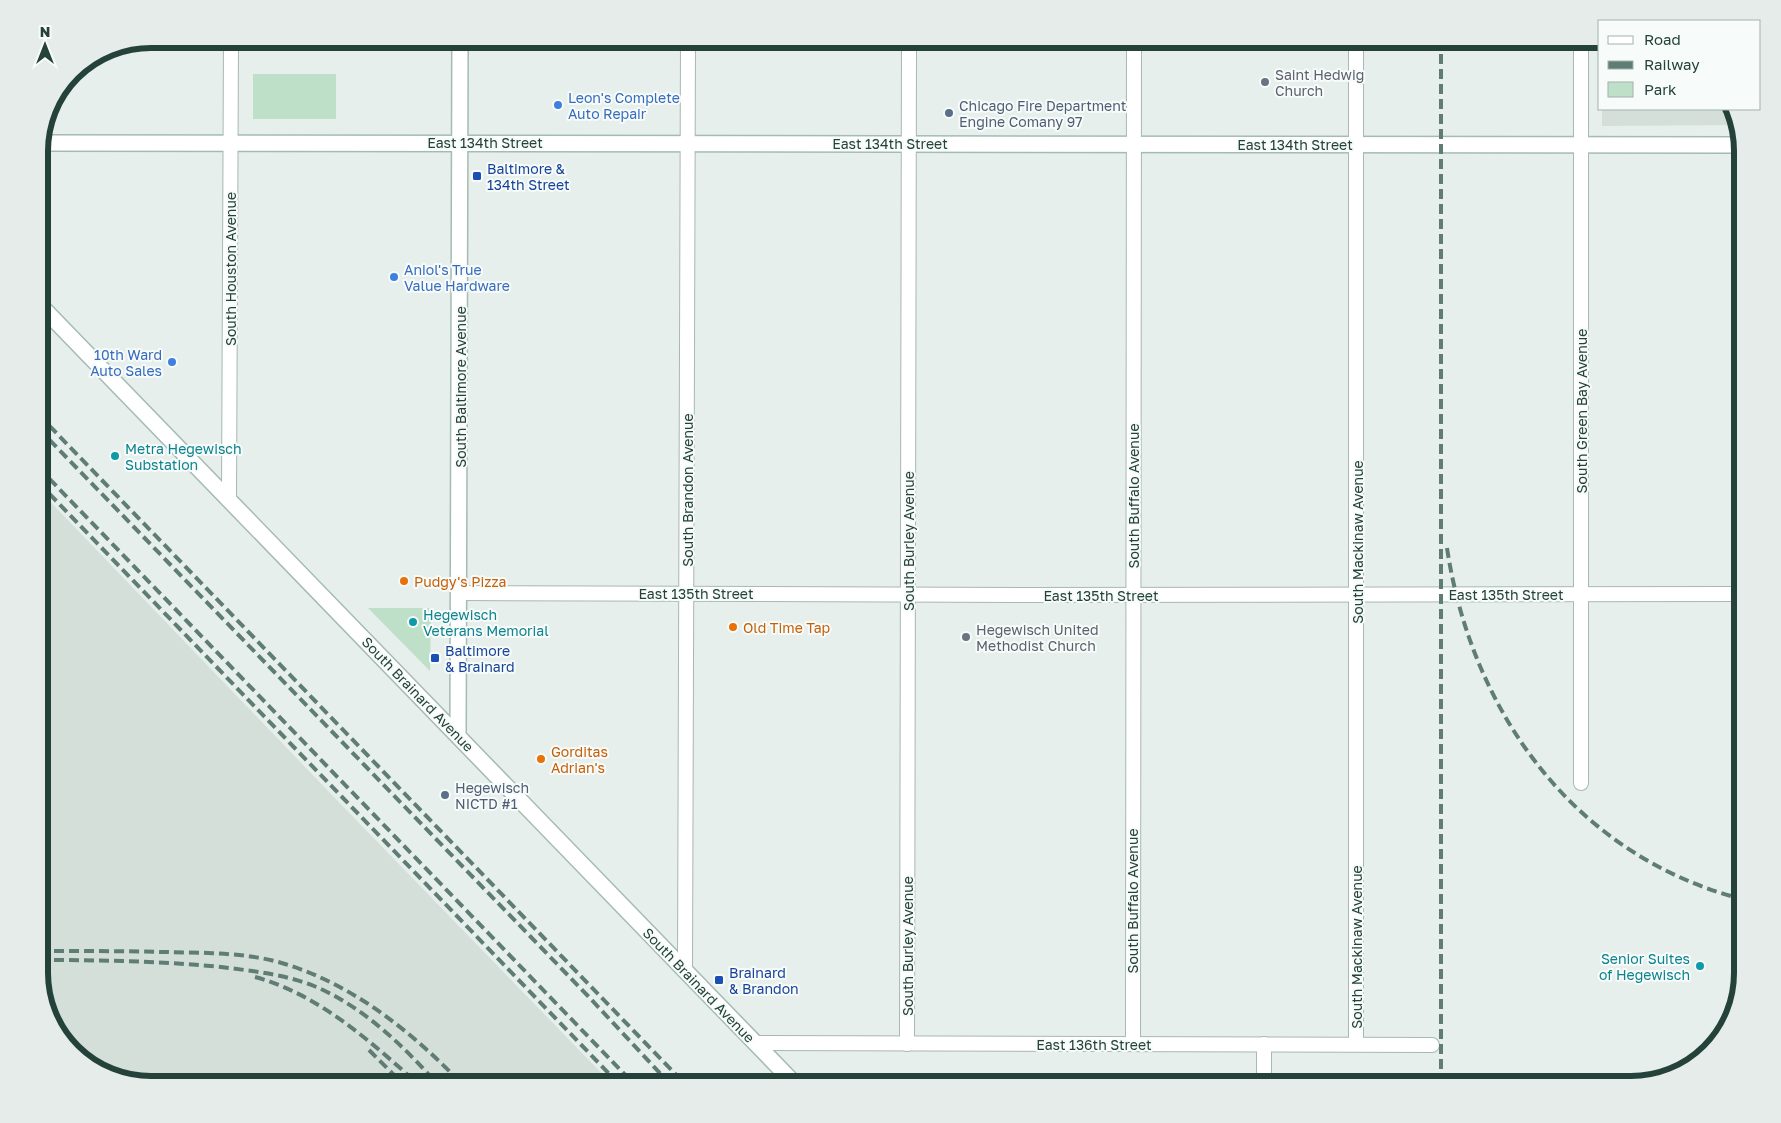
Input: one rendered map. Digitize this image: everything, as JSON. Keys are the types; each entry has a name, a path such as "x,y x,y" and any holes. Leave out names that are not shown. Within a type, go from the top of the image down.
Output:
{"street":[{"name":"South Houston Avenue","path":"229,500 232,48"},
{"name":"South Baltimore Avenue","path":"458,735 460,593 460,48"},
{"name":"South Brandon Avenue","path":"685,971 688,48"},
{"name":"South Burley Avenue","path":"907,1044 909,48"},
{"name":"South Buffalo Avenue","path":"1133,1044 1134,48"},
{"name":"South Mackinaw Avenue","path":"1356,48 1358,594 1356,1044"},
{"name":"South Green Bay Avenue","path":"1581,48 1581,784"},
{"name":"East 134th Street","path":"48,143 1734,145"},
{"name":"South Brainard Avenue","path":"48,313 787,1076"},
{"name":"East 135th Street","path":"460,593 908,595 1734,594"},
{"name":"East 136th Street","path":"756,1043 1432,1044"},
{"path":"1264,1044 1264,1076"}],"shaded area":[{"path":"1602,110 1726,110 1730,125 1602,126"},
{"path":"48,499 604,1076 150,1076 130,1074 105,1065 93,1058 78,1045 61,1024 55,1012 49,993 48,979"}],"green space":[{"path":"253,74 336,74 336,119 253,119"},
{"path":"368,608 431,608 430,671"}],"railway":[{"path":"1441,48 1441,1076"},
{"path":"48,424 677,1076"},
{"path":"48,438 588,996 663,1076"},
{"path":"48,477 626,1076"},
{"path":"48,492 611,1076"},
{"path":"1447,548 1460,609 1480,666 1507,720 1541,769 1582,813 1629,849 1682,878 1734,896"},
{"path":"48,951 225,954 256,957 285,964 335,984 381,1013 403,1029 454,1076"},
{"path":"48,960 130,961 198,965 268,974 303,982 332,994 349,1004 396,1041 430,1076"},
{"path":"255,977 278,985 322,1007 362,1036 409,1076"},
{"path":"369,1050 395,1076"}],"place":[{"name":"Saint Hedwig Church","path":"1265,82"},
{"name":"Leon's Complete Auto Repair","path":"558,105"},
{"name":"Chicago Fire Department Engine Comany 97","path":"949,113"},
{"name":"Baltimore & 134th Street","path":"477,176"},
{"name":"Aniol's True Value Hardware","path":"394,277"},
{"name":"10th Ward Auto Sales","path":"172,362"},
{"name":"Metra Hegewisch Substation","path":"115,456"},
{"name":"Pudgy's Pizza","path":"404,581"},
{"name":"Hegewisch Veterans Memorial","path":"413,622"},
{"name":"Old Time Tap","path":"733,627"},
{"name":"Hegewisch United Methodist Church","path":"966,637"},
{"name":"Baltimore & Brainard","path":"435,658"},
{"name":"Gorditas Adrian's","path":"541,759"},
{"name":"Hegewisch NICTD #1","path":"445,795"},
{"name":"Senior Suites of Hegewisch","path":"1700,966"},
{"name":"Brainard & Brandon","path":"719,980"}]}
